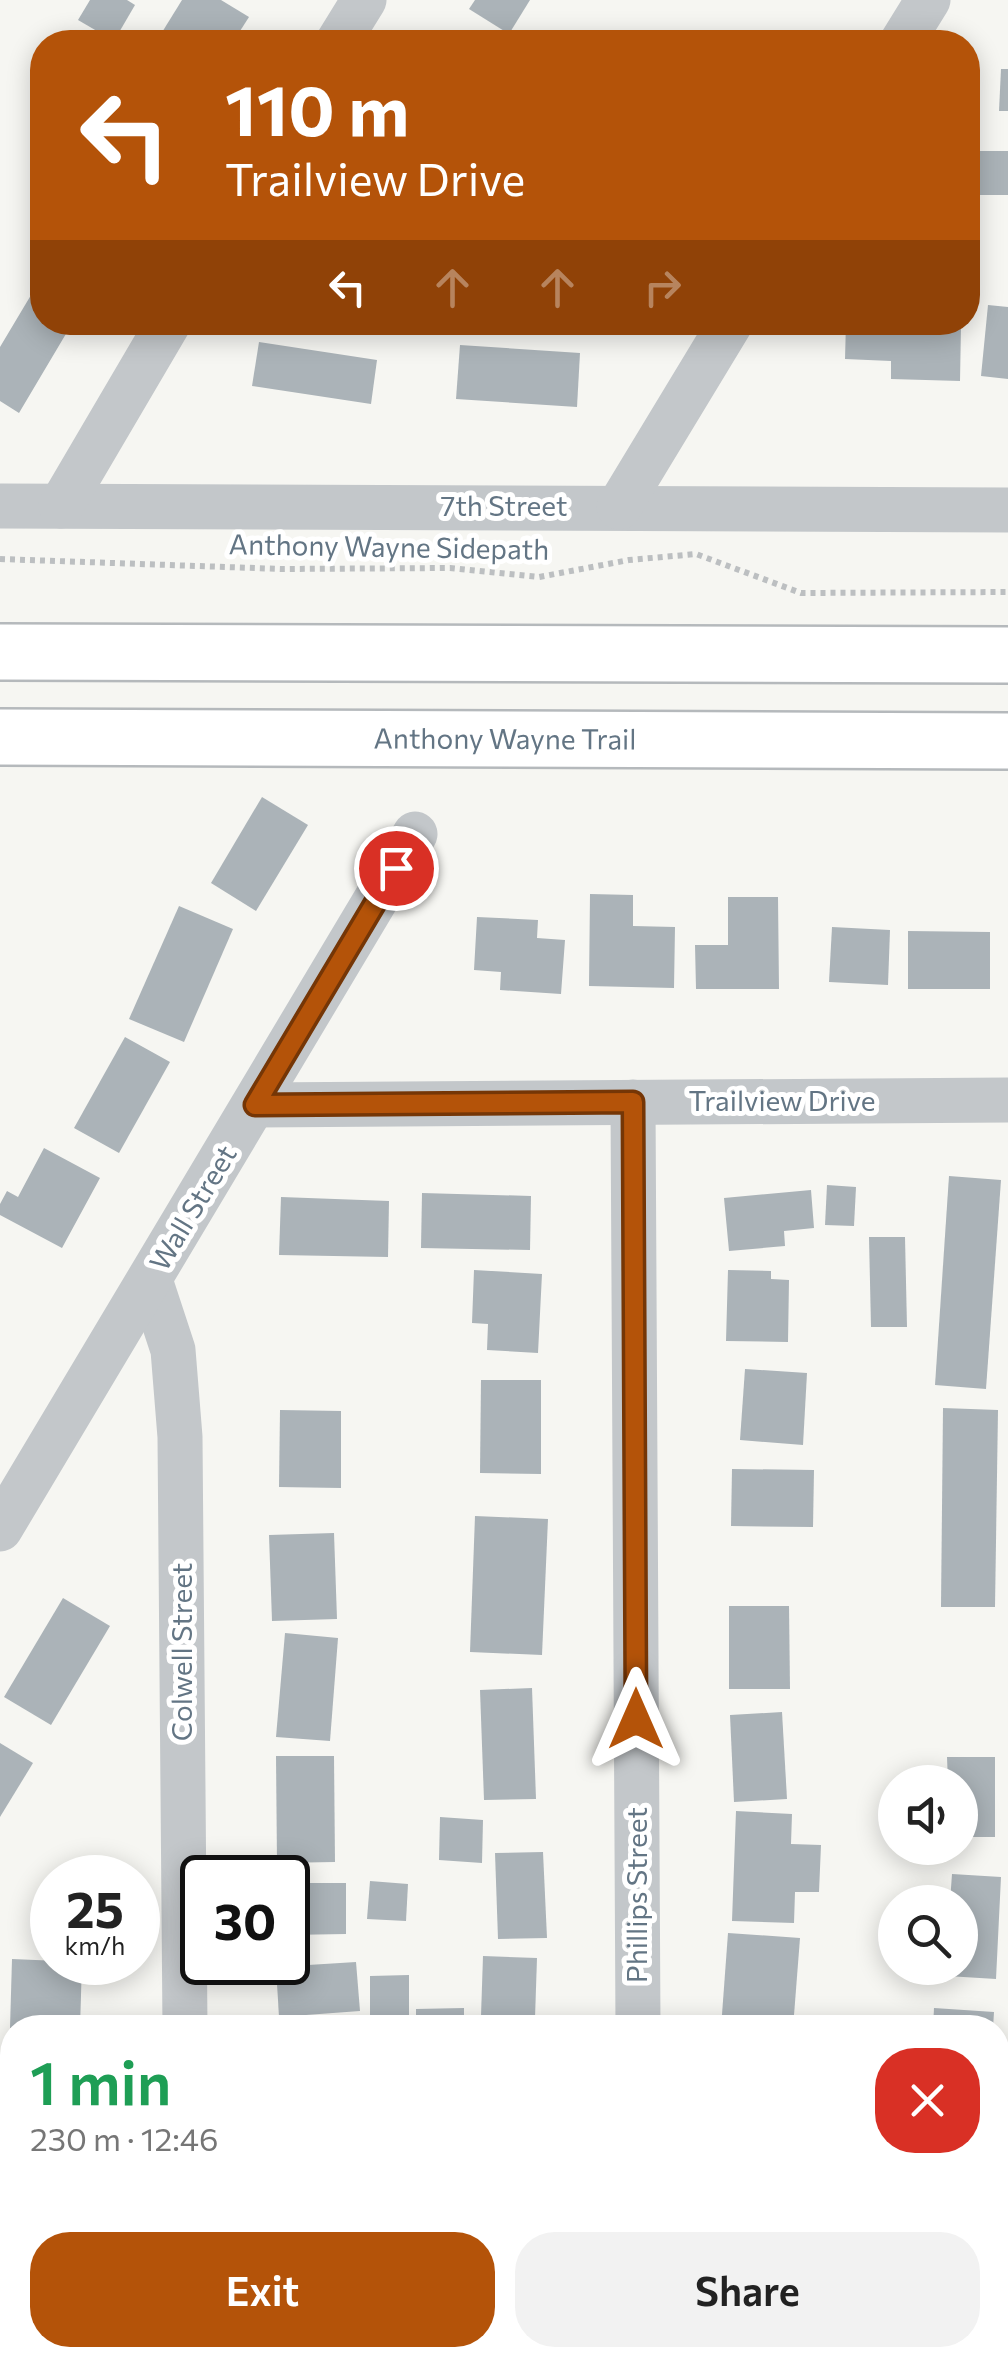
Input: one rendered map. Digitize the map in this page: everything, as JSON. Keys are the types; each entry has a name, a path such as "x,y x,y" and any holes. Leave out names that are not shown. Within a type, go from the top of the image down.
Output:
{"highway":[{"path":"0,652 1008,655"},
{"name":"Anthony Wayne Trail","path":"0,736 1008,741"}],"street":[{"path":"345,30 364,0"},
{"path":"909,30 928,0"},
{"path":"61,506 161,335"},
{"path":"619,506 724,335"},
{"name":"7th Street","path":"0,506 1008,510"},
{"name":"Wall Street","path":"0,1529 416,834"},
{"name":"Trailview Drive","path":"255,1105 1008,1100"},
{"name":"Phillips Street","path":"633,1102 638,2015"},
{"name":"Colwell Street","path":"150,1280 173,1350 180,1436 185,2015"}],"path":[{"name":"Anthony Wayne Sidepath","path":"0,559 282,569 450,568 539,577 629,560 696,554 801,593 1008,592"}],"building":[{"path":"90,0 127,0 135,5 120,30 95,30 78,20"},
{"path":"182,0 221,0 249,17 241,30 163,30"},
{"path":"475,0 530,0 511,30 503,30 469,9"},
{"path":"1001,69 1008,69 1008,111 999,111"},
{"path":"980,151 1008,151 1008,195 980,195"},
{"path":"30,297 30,335 65,335 19,413 0,401 0,347"},
{"path":"988,305 1008,307 1008,379 981,376"},
{"path":"846,335 961,335 960,381 891,379 891,361 845,359"},
{"path":"259,342 377,360 371,404 252,386"},
{"path":"460,345 580,353 577,407 456,399"},
{"path":"262,797 308,825 256,911 211,883"},
{"path":"590,894 633,895 633,926 675,927 674,988 589,986"},
{"path":"728,897 778,897 779,989 696,989 695,945 728,945"},
{"path":"179,906 233,929 184,1042 129,1019"},
{"path":"477,917 538,920 537,938 565,940 561,994 500,990 501,972 474,970"},
{"path":"832,927 890,930 888,985 829,982"},
{"path":"908,931 990,932 990,989 908,989"},
{"path":"125,1037 170,1062 119,1153 74,1128"},
{"path":"44,1148 100,1178 62,1248 0,1215 0,1204 7,1191 18,1197"},
{"path":"949,1176 1001,1180 986,1389 935,1385"},
{"path":"827,1185 856,1187 854,1226 825,1225"},
{"path":"811,1190 814,1228 784,1231 785,1246 729,1251 724,1198"},
{"path":"422,1193 531,1196 530,1250 421,1248"},
{"path":"281,1197 389,1201 388,1257 279,1255"},
{"path":"869,1237 905,1237 907,1327 871,1327"},
{"path":"474,1270 542,1274 538,1353 487,1350 488,1324 472,1323"},
{"path":"728,1270 771,1271 771,1279 789,1280 788,1342 726,1341"},
{"path":"745,1369 807,1373 803,1445 740,1440"},
{"path":"481,1380 541,1380 541,1474 480,1473"},
{"path":"943,1408 998,1410 995,1607 941,1607"},
{"path":"280,1410 341,1411 341,1488 279,1487"},
{"path":"732,1469 814,1470 813,1527 731,1526"},
{"path":"475,1516 548,1519 542,1655 470,1652"},
{"path":"334,1533 337,1619 272,1621 269,1535"},
{"path":"63,1598 110,1626 51,1725 4,1697"},
{"path":"729,1606 789,1606 790,1689 729,1689"},
{"path":"285,1633 338,1638 330,1741 276,1737"},
{"path":"532,1688 536,1799 484,1800 480,1690"},
{"path":"782,1712 787,1799 734,1802 730,1715"},
{"path":"0,1743 33,1763 0,1817"},
{"path":"276,1756 334,1756 335,1862 310,1862 310,1855 277,1855"},
{"path":"947,1757 995,1757 995,1837 978,1837 978,1765 947,1765"},
{"path":"736,1811 792,1814 791,1844 821,1845 819,1892 795,1892 794,1923 732,1921"},
{"path":"440,1817 483,1820 482,1863 439,1860"},
{"path":"543,1852 547,1938 498,1939 495,1853"},
{"path":"952,1874 1001,1877 996,1979 978,1978 978,1885 951,1885"},
{"path":"370,1881 408,1884 406,1921 367,1919"},
{"path":"310,1883 346,1883 346,1934 310,1935"},
{"path":"728,1933 800,1938 794,2015 722,2015"},
{"path":"483,1956 537,1958 535,2015 481,2015"},
{"path":"12,1959 30,1960 30,1985 81,1985 80,2015 10,2015"},
{"path":"356,1962 360,2011 279,2015 277,1985 310,1985 310,1965"},
{"path":"409,1975 409,2015 370,2015 370,1976"},
{"path":"464,2008 464,2015 416,2015 416,2009"},
{"path":"934,2008 994,2012 994,2015 934,2015"}],"route":[{"path":"396,868 255,1105 633,1102 636,1719"}]}
